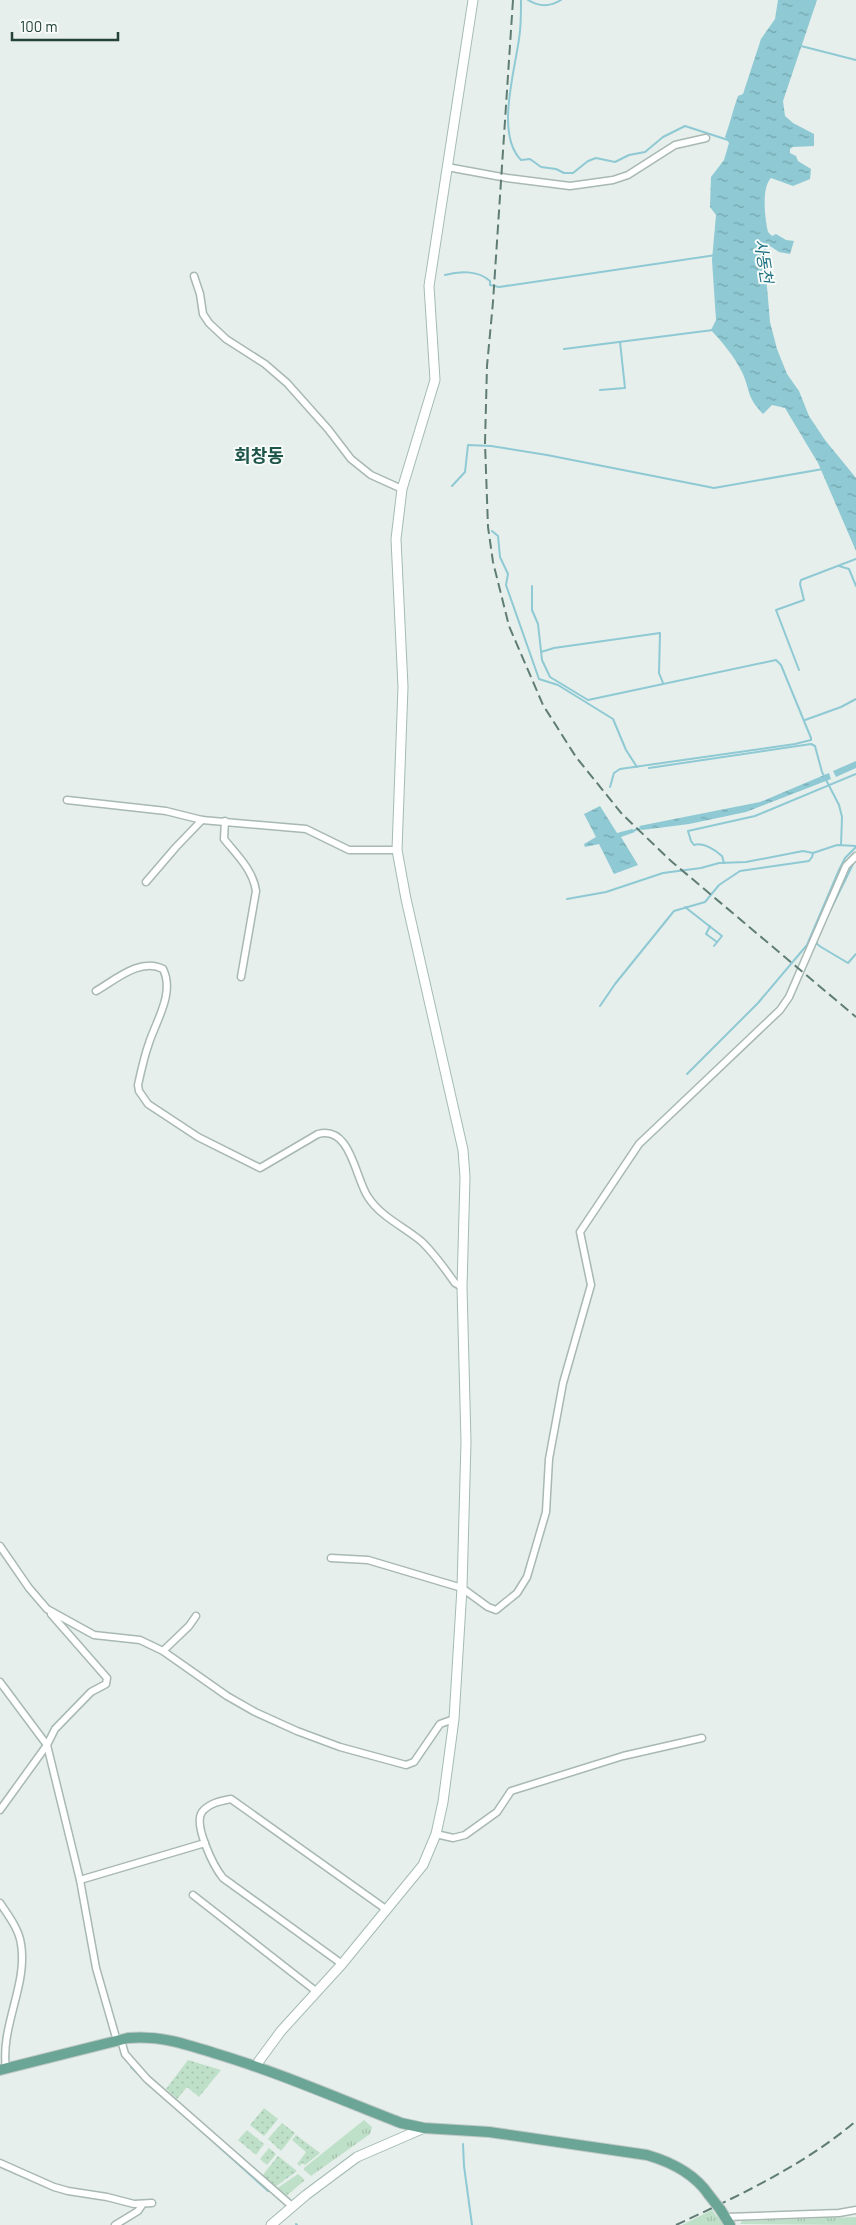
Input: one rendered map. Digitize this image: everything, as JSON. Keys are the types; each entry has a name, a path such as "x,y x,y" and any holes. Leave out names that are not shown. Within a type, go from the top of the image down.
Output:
{"main road":[{"path":"256,2065 280,2031 342,1964 423,1865 436,1834 443,1802 454,1719 462,1588 466,1442 462,1287 465,1177 462,1150 406,899 397,850 404,687 396,539 402,489 435,380 429,286 472,0"},
{"path":"3,2069 119,2040 142,2037 169,2040 256,2065 401,2123 424,2128 489,2132 646,2155 664,2160 697,2181 725,2217"},
{"path":"271,2225 357,2158 424,2128"}],"street":[{"path":"447,167 507,178 570,186 628,175 676,145 706,138"},
{"path":"194,276 200,294 202,314 210,323 226,339 265,364 287,382 351,459 370,475 402,489"},
{"path":"67,800 166,811 202,820 306,830 349,850 397,850"},
{"path":"146,882 202,820"},
{"path":"225,821 224,839 239,855 252,878 256,891 241,977"},
{"path":"331,1558 368,1560 462,1588 488,1608 496,1610 517,1593 527,1577 546,1512 549,1458 563,1382 591,1285 580,1232 639,1144 780,1010 789,997 846,866 856,856"},
{"path":"96,991 144,965 155,965 163,969 167,982 165,998 149,1043 138,1085 139,1091 148,1104 198,1137 260,1168 318,1134 323,1132 337,1136 347,1147 362,1185 379,1211 422,1242 455,1283 462,1287"},
{"path":"0,1546 29,1588 107,1678 106,1684 91,1692 55,1729 47,1745 0,1810"},
{"path":"48,1609 94,1635 140,1640 162,1651 227,1696 296,1731 406,1765 414,1762 440,1724 454,1719"},
{"path":"162,1651 189,1626 196,1616"},
{"path":"0,1682 47,1745 80,1880 96,1968 125,2054 147,2079 293,2207"},
{"path":"436,1834 453,1838 465,1835 497,1812 511,1791 623,1756 702,1738"},
{"path":"342,1964 223,1878 205,1843 199,1820 203,1811 213,1803 231,1799 386,1910"},
{"path":"80,1880 205,1843"},
{"path":"193,1894 316,1992"},
{"path":"0,1903 21,1942 22,1957 4,2042 3,2069"},
{"path":"0,2163 54,2187 142,2205 152,2203"},
{"path":"115,2225 138,2212 142,2205"},
{"path":"725,2217 839,2213 856,2210"}],"green space":[{"path":"188,2060 221,2070 199,2097 187,2087 177,2099 166,2089"},
{"path":"264,2108 278,2119 264,2136 250,2125"},
{"path":"364,2120 372,2127 370,2134 311,2176 304,2170 304,2168"},
{"path":"282,2123 295,2133 281,2151 268,2139"},
{"path":"247,2130 264,2144 256,2155 238,2140"},
{"path":"296,2135 320,2153 305,2165 302,2163 300,2166 297,2164 306,2152 292,2140"},
{"path":"269,2148 276,2154 267,2165 260,2159"},
{"path":"278,2156 297,2171 275,2187 262,2176"},
{"path":"298,2174 305,2180 285,2197 276,2189"},
{"path":"712,2210 724,2225 682,2225"},
{"path":"856,2217 856,2225 740,2224 742,2221"}],"water":[{"name":"사동천","path":"778,0 817,0 783,101 785,116 793,123 814,134 814,146 793,147 790,149 790,153 796,156 798,161 811,169 810,179 793,186 771,178 766,189 765,212 768,232 772,236 776,234 786,240 794,241 790,254 779,252 770,246 764,252 770,322 777,349 787,374 799,391 809,416 825,440 856,478 856,551 818,463 785,408 772,405 763,414 751,398 742,372 724,345 711,330 716,320 712,260 716,215 710,207 711,177 724,160 729,143 725,137 736,101 738,96 743,94 761,39 775,19"},
{"path":"856,761 856,768 836,777 833,771"},
{"path":"829,773 831,779 746,812 689,824 642,830 639,826 760,802"},
{"path":"600,806 617,833 632,829 635,832 621,837 638,865 614,874 599,844 585,847 584,844 596,837 584,814"}],"waterway":[{"path":"521,0 520,31 509,98 508,116 509,133 513,148 521,160 530,159 541,167 556,169 564,173 573,173 588,161 596,158 615,162 629,155 645,152 663,137 685,126 728,140"},
{"path":"528,0 544,5 553,4 561,0"},
{"path":"801,46 856,60"},
{"path":"445,275 462,272 474,273 485,277 490,281 490,285 499,287 716,255"},
{"path":"564,349 713,330"},
{"path":"600,390 625,388 620,342"},
{"path":"452,486 465,472 468,445 491,446 547,455 714,488 823,469"},
{"path":"492,531 498,536 500,557 508,574 506,585 539,679 558,685 613,719 626,750 637,767"},
{"path":"799,670 776,610 804,600 800,584 801,580 856,559"},
{"path":"839,566 849,569 856,586"},
{"path":"532,586 532,610 538,624 542,660 550,677 588,700 776,660 781,665 811,738 811,740 795,744 620,769 614,773 610,787"},
{"path":"541,652 554,648 660,633 659,673 663,683"},
{"path":"805,720 841,707 856,699"},
{"path":"649,768 811,744 815,746 822,772 839,805 842,817 841,845"},
{"path":"724,863 722,856 712,849 698,844 694,845 688,831 755,816 856,774"},
{"path":"632,831 642,828"},
{"path":"600,1006 615,984 674,911 705,902 719,885 740,871 809,861 813,853 837,845 856,846"},
{"path":"687,1074 758,1003 807,945 839,870 845,858 856,847"},
{"path":"567,899 606,892 663,873 701,868 719,863 746,862 803,851 813,853"},
{"path":"830,911 854,862"},
{"path":"685,907 722,936 714,946"},
{"path":"710,926 706,934 717,942"},
{"path":"817,941 817,944 821,947 848,963 856,954"},
{"path":"131,2067 140,2076"},
{"path":"157,2091 268,2191"},
{"path":"463,2144 472,2225"}],"railway":[{"path":"513,0 487,366 485,443 488,527 493,562 509,626 543,705 576,757 622,814 671,861 856,1017"},
{"path":"676,2225 792,2166 836,2137 856,2121"}],"district":[{"name":"회창동","path":"259,456"}]}
